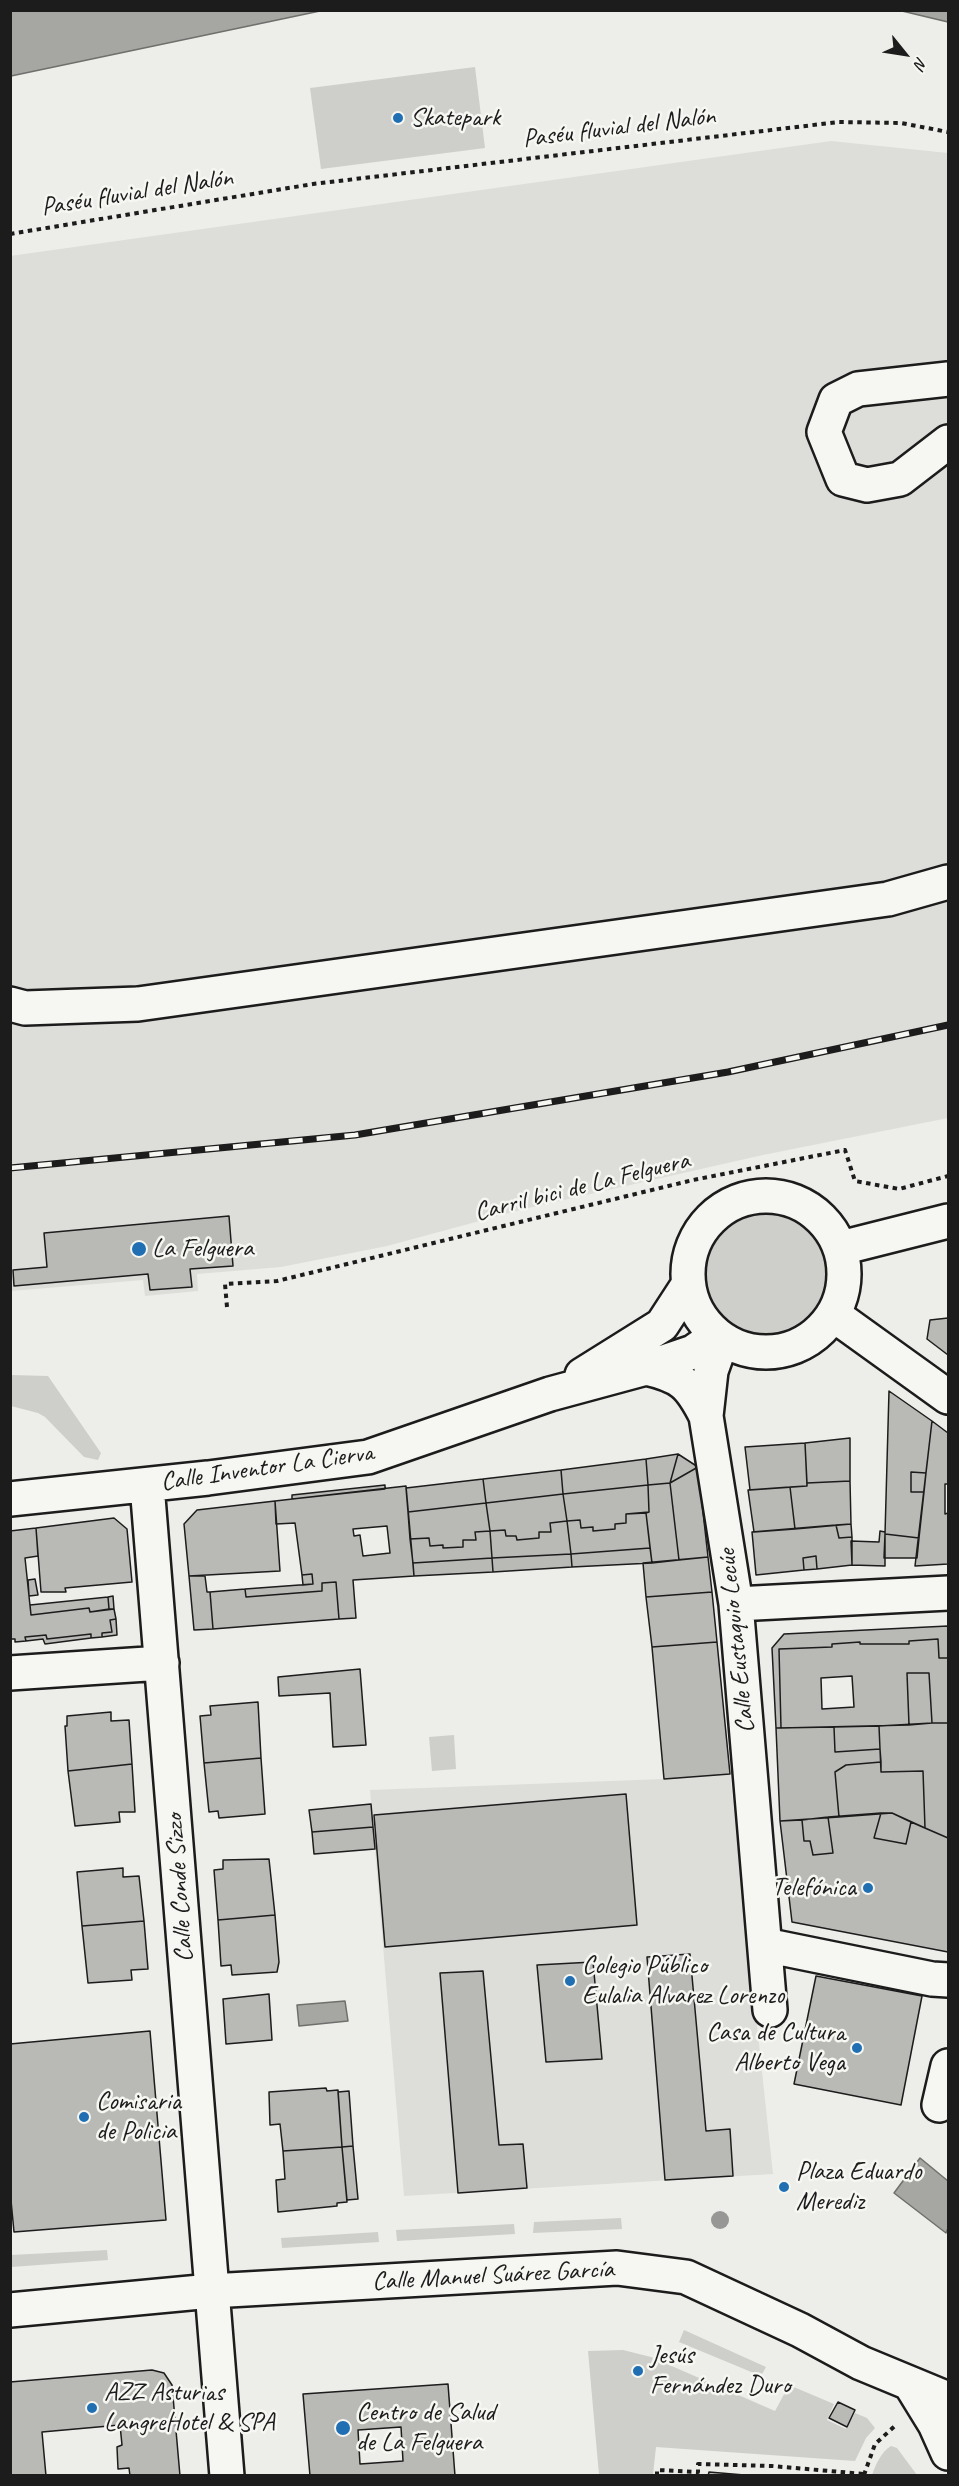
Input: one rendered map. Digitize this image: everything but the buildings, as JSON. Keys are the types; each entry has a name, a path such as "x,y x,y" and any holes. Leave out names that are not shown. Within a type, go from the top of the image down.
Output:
{"street":[{"path":"948,379 858,389 836,400 824,432 843,479 867,485 900,479 948,442"},
{"path":"10,1004 25,1008 138,1004 888,898 948,882"},
{"path":"750,1197 783,1197 821,1216 841,1248 846,1281 834,1315 802,1345 765,1354 719,1338 697,1312 688,1285 688,1265 694,1244 713,1216 750,1197"},
{"path":"841,1248 948,1221"},
{"name":"Calle Inventor La Cierva","path":"550,1394 662,1325 688,1285"},
{"path":"834,1315 948,1397"},
{"name":"Calle Inventor La Cierva","path":"10,1499 147,1485 368,1457 550,1394 646,1368 693,1352 719,1338"},
{"name":"Calle Eustaquio Lecúe","path":"719,1338 711,1371 706,1416 736,1604 770,2010"},
{"path":"646,1368 669,1373 694,1391 706,1416"},
{"name":"Calle Conde Sizzo","path":"147,1485 227,2475"},
{"path":"736,1604 948,1593"},
{"path":"10,1674 162,1663"},
{"path":"765,1945 932,1979 948,1980"},
{"path":"939,2105 948,2066"},
{"name":"Calle Manuel Suárez García","path":"10,2310 211,2291 617,2268 686,2277 928,2396"},
{"path":"928,2396 936,2424 948,2452"}],"path":[{"name":"Paséu fluvial del Nalón","path":"10,234 312,184 839,122 901,123 948,132"},
{"name":"Carril bici de La Felguera","path":"227,1306 225,1284 277,1281 693,1180 845,1150 855,1181 899,1189 948,1176"},
{"path":"657,2475 657,2470 698,2472 698,2464 772,2466 864,2475 875,2444 928,2396"}],"shaded area":[{"path":"11,10 320,10 320,11 11,76"},
{"path":"902,11 948,11 948,22"},
{"name":"Skatepark","path":"475,67 485,148 321,169 310,88"},
{"path":"831,141 948,153 948,1118 763,1155 524,1209 387,1246 281,1267 197,1274 198,1291 145,1296 143,1280 11,1291 10,256"},
{"path":"766,1196 796,1202 821,1219 838,1244 844,1274 838,1304 821,1329 796,1346 766,1352 736,1346 711,1329 694,1304 688,1274 694,1244 711,1219 736,1202"},
{"path":"10,1375 48,1376 101,1453 98,1460 84,1457 45,1417 11,1406"},
{"path":"454,1735 456,1769 432,1771 429,1737"},
{"name":"Colegio Público Eulalia Alvarez Lorenzo","path":"730,1774 773,2174 404,2196 370,1790 664,1779"},
{"path":"345,2001 348,2021 299,2026 297,2005"},
{"path":"920,2158 948,2181 948,2228 946,2233 894,2193"},
{"path":"621,2218 622,2229 533,2233 534,2222"},
{"path":"514,2224 515,2234 397,2241 396,2230"},
{"path":"378,2232 379,2242 282,2248 281,2238"},
{"path":"107,2250 108,2260 11,2267 11,2255"},
{"path":"684,2330 766,2367 761,2376 679,2342"},
{"path":"623,2350 651,2357 775,2411 789,2385 834,2404 827,2420 846,2429 855,2413 867,2418 875,2428 866,2438 855,2461 656,2447 653,2475 599,2475 588,2351"},
{"path":"891,2446 897,2448 917,2475 872,2475 882,2455"}],"railway":[{"path":"10,1168 355,1135 728,1072 948,1025"}],"place":[{"name":"Skatepark","path":"398,118"},
{"name":"La Felguera","path":"139,1249"},
{"name":"Telefónica","path":"868,1888"},
{"name":"Colegio Público Eulalia Alvarez Lorenzo","path":"570,1981"},
{"name":"Casa de Cultura Alberto Vega","path":"857,2048"},
{"name":"Comisaria de Policia","path":"84,2117"},
{"name":"Plaza Eduardo Merediz","path":"784,2187"},
{"name":"Jesús Fernández Duro","path":"638,2371"},
{"name":"AZZ Asturias LangreHotel & SPA","path":"92,2408"},
{"name":"Centro de Salud de La Felguera","path":"343,2428"}]}
